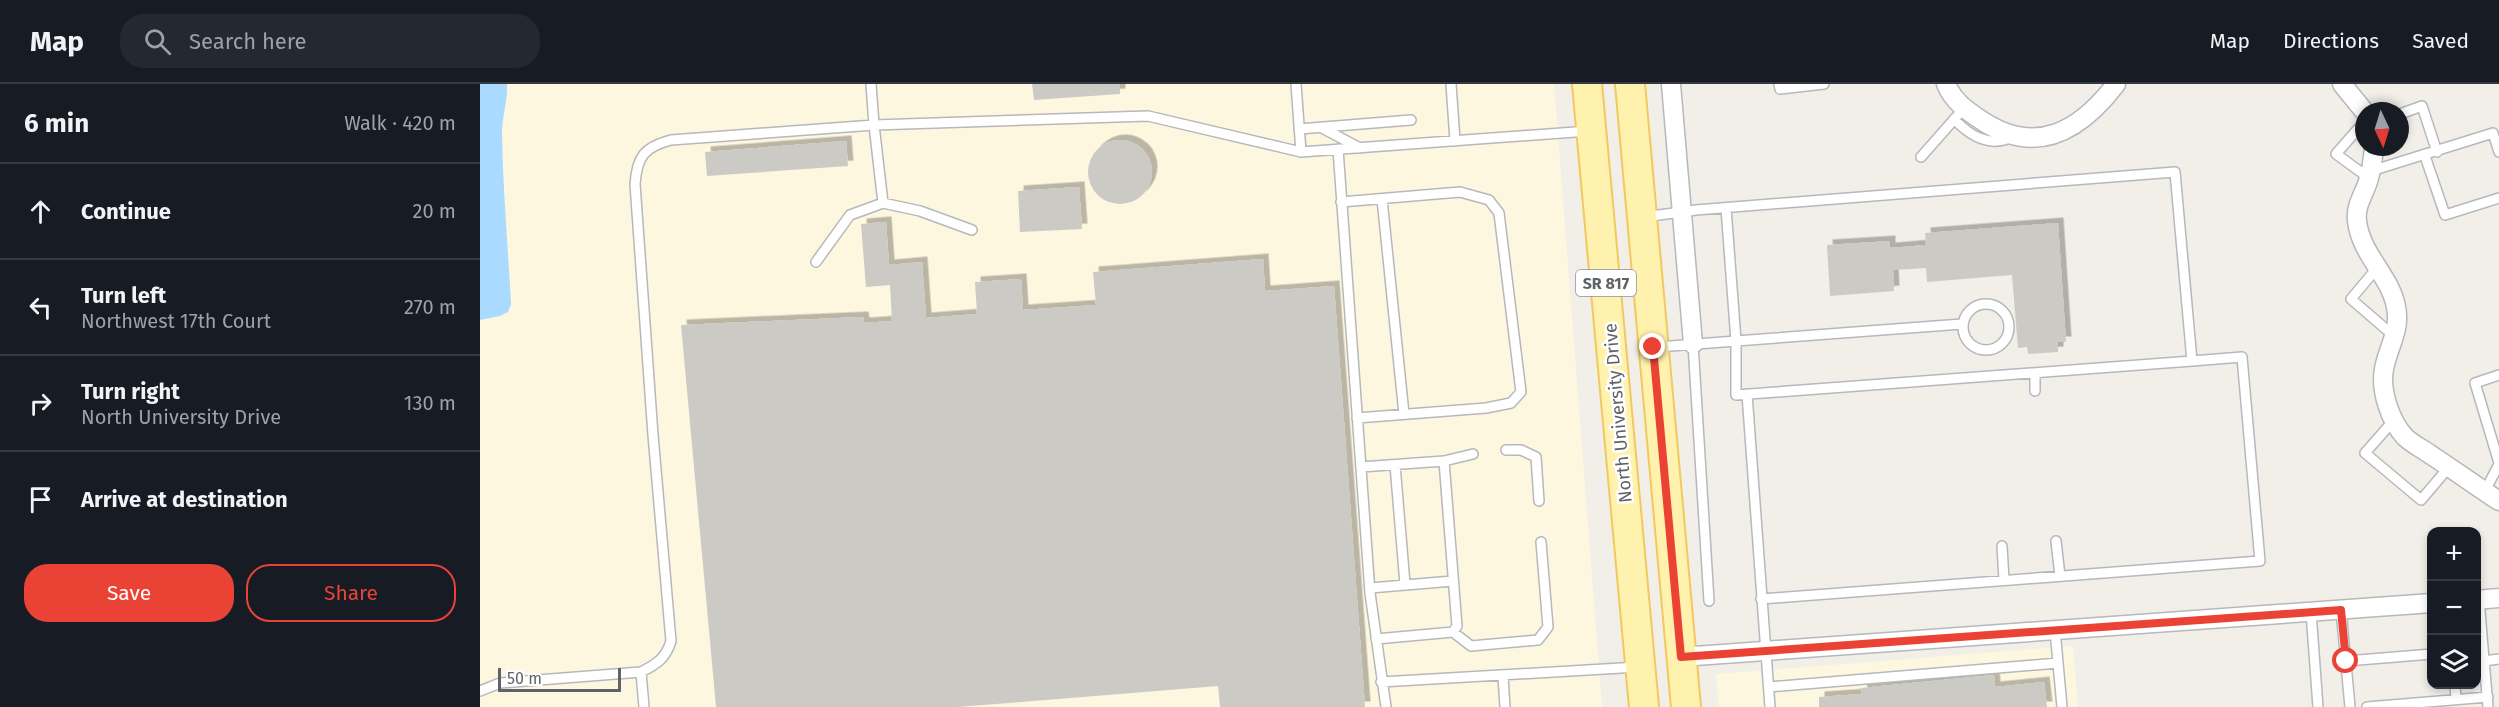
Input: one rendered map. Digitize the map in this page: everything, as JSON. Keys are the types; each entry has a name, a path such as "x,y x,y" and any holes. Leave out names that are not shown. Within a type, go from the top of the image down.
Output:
{"main road":[{"name":"North University Drive","path":"1587,84 1638,621 1644,707"},
{"name":"SR 817","path":"1630,84 1686,707"},
{"path":"1591,131 1612,155 1629,197 1641,218"},
{"path":"1638,621 1660,647 1681,657"},
{"path":"1641,667 1663,677 1681,707"}],"street":[{"path":"1671,84 1693,344"},
{"path":"1946,84 1959,114 2012,137 2034,138 2061,131 2085,117 2105,100 2116,84"},
{"path":"2342,84 2357,102"},
{"path":"2373,156 2370,175 2358,202 2357,219 2360,238 2392,291 2396,308 2397,324 2384,369 2383,385 2394,420 2405,437 2492,496"},
{"path":"2481,600 2499,598"},
{"path":"1681,657 2427,603"}],"lane":[{"path":"871,84 883,203"},
{"path":"1296,84 1301,152"},
{"path":"1451,84 1455,141"},
{"path":"1779,84 1780,88 1824,84"},
{"path":"2409,111 2422,106 2437,152"},
{"path":"1921,157 1959,114"},
{"path":"480,691 500,683 641,672 657,664 667,654 671,641 635,184 636,169 643,155 653,144 670,140 874,125 1148,116 1301,152 1591,131"},
{"path":"1299,129 1411,120"},
{"path":"1321,127 1360,148"},
{"path":"2355,132 2336,154 2370,175 2493,133 2499,152"},
{"path":"1338,149 1370,588 1386,707"},
{"path":"2425,156 2445,215 2499,198"},
{"path":"1641,218 1726,208 2175,172 2192,361"},
{"path":"1341,202 1461,192 1489,200 1498,213 1521,392 1511,403 1486,408 1357,418"},
{"path":"1382,199 1404,414"},
{"path":"816,262 849,215 883,203 920,211 972,230"},
{"path":"1726,208 1736,341 1736,395 2241,357 2260,561 1761,599"},
{"path":"2377,268 2351,299 2394,336"},
{"path":"1992,304 2005,313 2009,328 2002,343 1996,347 1981,349 1975,347 1965,337 1962,324 1970,310 1976,305 1992,304"},
{"path":"1653,347 1962,324"},
{"path":"1693,344 1709,601"},
{"path":"2035,373 2036,391"},
{"path":"2492,496 2499,464 2475,383 2499,375"},
{"path":"1747,394 1770,707"},
{"path":"2394,420 2365,453 2381,467 2421,500 2449,466"},
{"path":"1506,450 1521,450 1536,457 1539,501"},
{"path":"1361,467 1444,461 1473,454"},
{"path":"1444,461 1457,626 1453,632"},
{"path":"1395,465 1405,584"},
{"path":"2056,541 2060,576"},
{"path":"1376,639 1453,632 1471,646 1538,640 1548,627 1541,542"},
{"path":"2001,546 2004,580"},
{"path":"1370,588 1453,580"},
{"path":"2341,610 2350,707"},
{"path":"2311,612 2318,707"},
{"path":"2055,630 2062,707"},
{"path":"2481,630 2488,707"},
{"path":"2346,661 2427,654"},
{"path":"2484,661 2499,659"},
{"path":"1769,687 2058,663"},
{"path":"1381,682 1503,677 1518,674 1641,667"},
{"path":"641,672 644,707"},
{"path":"1503,677 1505,707"},
{"path":"2455,689 2456,699"},
{"path":"2367,707 2487,697"}],"shaded area":[{"path":"480,84 1554,84 1602,707 480,707"},
{"path":"2073,646 2078,707 1719,707 1716,674"}],"water":[{"path":"480,84 507,84 502,134 511,304 508,312 480,320"}],"building":[{"path":"1032,84 1120,84 1120,94 1034,100"},
{"path":"1120,140 1138,146 1146,154 1152,172 1146,190 1138,198 1120,204 1102,198 1094,190 1088,172 1094,154 1102,146"},
{"path":"846,141 848,166 707,176 705,152"},
{"path":"1079,187 1082,229 1020,232 1018,191"},
{"path":"886,222 889,265 922,262 926,318 977,314 975,282 1021,279 1023,310 1096,305 1093,272 1263,259 1265,291 1334,286 1365,707 1220,707 1218,686 958,707 716,707 681,325 863,317 864,323 892,321 890,285 866,287 861,224"},
{"path":"2058,223 2066,342 2058,342 2058,352 2028,354 2027,347 2018,348 2012,275 1927,282 1926,268 1893,270 1894,291 1830,296 1827,245 1890,241 1890,248 1926,245 1925,233"},
{"path":"1994,675 1995,687 2044,682 2047,707 1819,707 1819,697 1862,694 1861,688"}],"route":[{"path":"1653,347 1681,657 2341,610 2346,661"}]}
